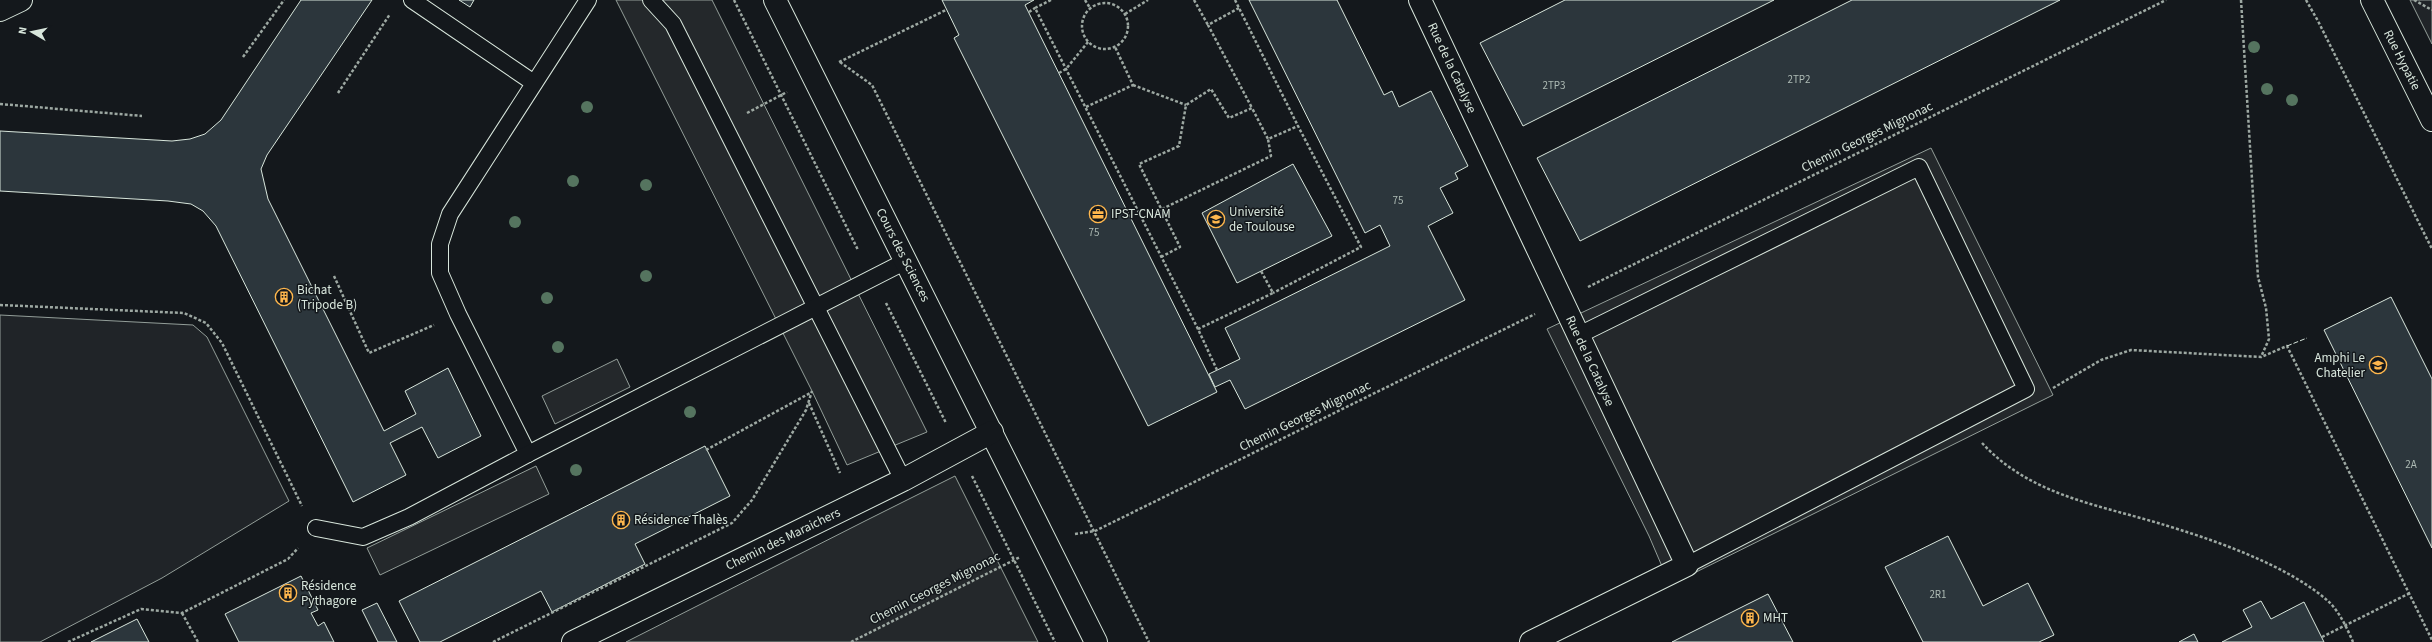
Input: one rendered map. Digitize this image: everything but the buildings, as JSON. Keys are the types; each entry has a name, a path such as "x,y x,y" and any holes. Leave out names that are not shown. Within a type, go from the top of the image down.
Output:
{"street":[{"path":"0,10 21,0"},
{"name":"Cours des Sciences","path":"775,0 1096,642"},
{"name":"Rue de la Catalyse","path":"1420,0 1687,565"},
{"name":"Rue Hypatie","path":"2372,0 2432,120"},
{"name":"Chemin des Maraichers","path":"573,642 903,480 992,432"},
{"path":"1531,642 1687,565"}],"lane":[{"path":"412,0 534,83"},
{"path":"528,454 458,314 440,273 440,244 450,214 588,0"},
{"path":"651,0 673,24 903,480"},
{"path":"1578,336 1919,167 2026,390 1687,565"},
{"path":"316,528 364,537 409,518 528,454 906,261"}],"path":[{"path":"243,57 284,0"},
{"path":"734,0 858,250"},
{"path":"1029,12 1051,0"},
{"path":"1085,0 1090,8"},
{"path":"1125,14 1148,0"},
{"path":"1162,209 1271,156 1268,139 1194,0"},
{"path":"1198,329 1273,293 1361,247 1235,0"},
{"name":"Chemin Georges Mignonac","path":"1584,289 2166,0"},
{"path":"2241,0 2258,277 2266,308 2269,339 2261,358"},
{"path":"2306,0 2318,21 2432,249"},
{"path":"2414,0 2432,10"},
{"path":"1105,2 1120,8 1125,14 1128,30 1125,37 1115,48 1101,49 1088,42 1082,30 1082,21 1090,8 1105,2"},
{"path":"338,93 394,7"},
{"path":"1035,8 1198,329 1217,370"},
{"path":"1208,25 1239,8"},
{"path":"834,65 946,10"},
{"path":"1059,73 1066,69 1088,42"},
{"path":"1115,48 1133,85 1186,105"},
{"path":"836,54 840,61 872,85 1149,642"},
{"path":"1086,107 1133,85"},
{"path":"1161,257 1180,247 1139,164 1179,146 1186,105 1211,89 1229,118 1252,108"},
{"path":"724,125 791,90"},
{"path":"0,104 142,116"},
{"path":"1268,139 1298,126"},
{"path":"1261,271 1273,293"},
{"path":"334,276 369,353 458,314"},
{"path":"886,303 947,424"},
{"path":"0,305 184,313 206,323 222,343 295,493 316,528 288,559 182,613 141,609 68,642"},
{"name":"Chemin Georges Mignonac","path":"1072,534 1095,531 1538,312"},
{"path":"2053,388 2101,360 2131,350 2261,358 2287,346 2432,640"},
{"path":"493,642 732,523 752,500 809,403 812,392 706,450"},
{"path":"809,403 840,472"},
{"path":"1979,440 1998,460 2054,492 2166,526 2215,543 2284,571 2328,602 2345,625 2353,642"},
{"path":"969,472 1055,642"},
{"name":"Chemin Georges Mignonac","path":"851,642 1023,556"},
{"path":"2322,637 2410,593"},
{"path":"182,613 198,642"}],"shaded area":[{"path":"616,0 712,0 927,432 847,465 812,391"},
{"path":"2410,0 2432,0 2432,44"},
{"path":"1931,148 2053,395 1670,585 1649,536 1547,329"},
{"path":"0,315 193,325 207,337 289,501 162,578 40,642 0,642"},
{"path":"617,359 630,387 555,424 542,396"},
{"path":"536,466 549,494 380,575 367,548"},
{"path":"955,476 1038,642 626,642 867,520"}],"fence":[{"path":"2287,346 2307,338"}],"place":[{"name":"IPST-CNAM","path":"1098,214"},
{"name":"Université de Toulouse","path":"1216,219"},
{"name":"Bichat (Tripode B)","path":"284,297"},
{"name":"Amphi Le Chatelier","path":"2378,365"},
{"name":"Résidence Thalès","path":"621,520"},
{"name":"Résidence Pythagore","path":"288,593"},
{"name":"MHT","path":"1750,618"}]}
